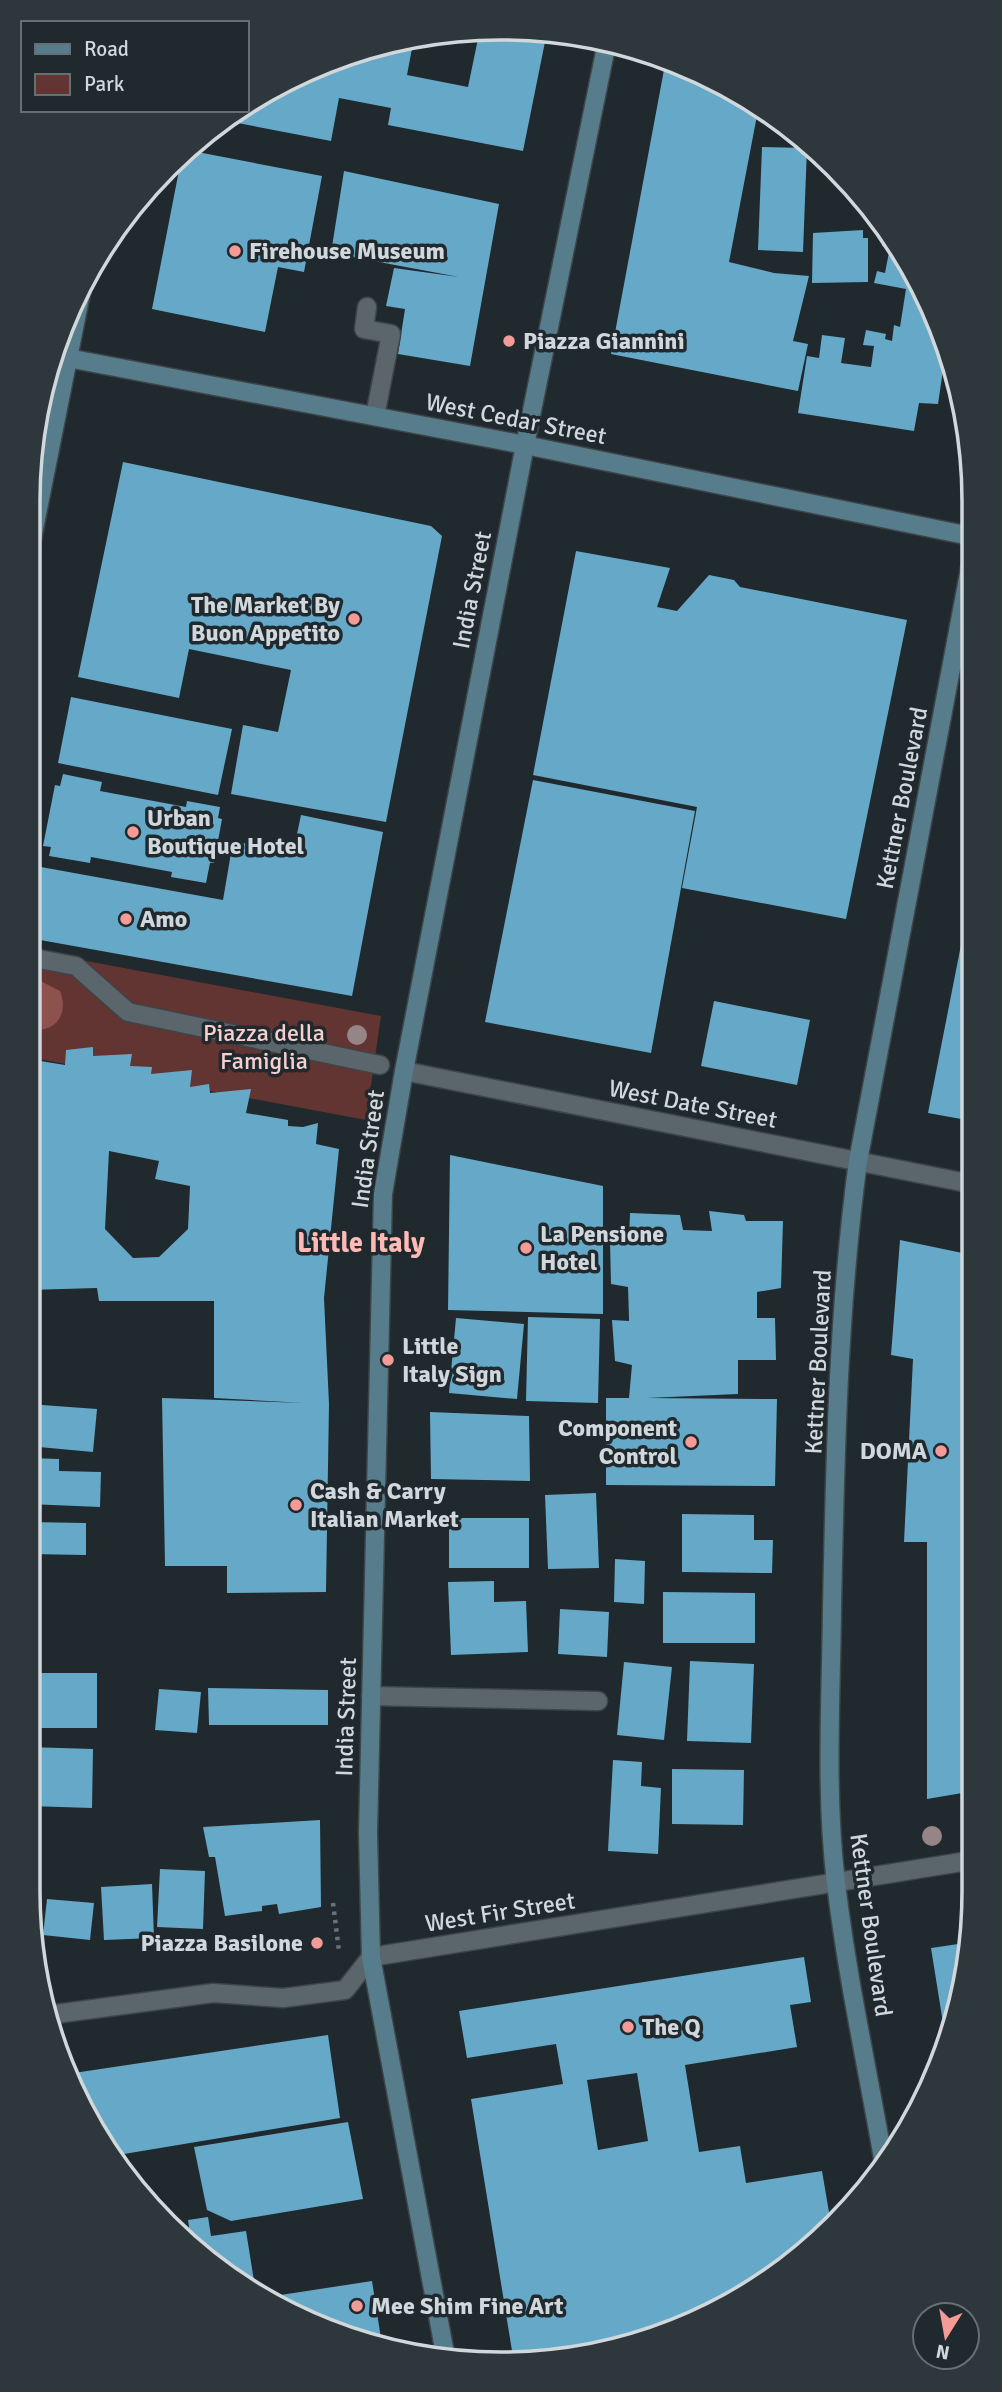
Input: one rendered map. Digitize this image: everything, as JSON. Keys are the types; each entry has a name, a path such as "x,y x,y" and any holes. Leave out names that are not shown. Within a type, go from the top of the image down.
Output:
{"main road":[{"name":"India Street","path":"444,2348 371,1957 368,1833 383,1194 404,1071 525,445 605,52"},
{"name":"West Cedar Street","path":"64,357 525,445 962,534"},
{"path":"42,465 55,387"},
{"name":"Kettner Boulevard","path":"882,2150 836,1883 830,1752 834,1528 848,1243 858,1161 962,610"}],"street":[{"path":"367,307 363,329 391,334 375,416"},
{"path":"40,959 76,966 128,1012 380,1065"},
{"name":"West Date Street","path":"404,1071 962,1182"},
{"path":"371,1696 598,1701"},
{"name":"West Fir Street","path":"371,1957 962,1862"},
{"path":"57,2014 213,1993 283,1998 345,1990 371,1957"}],"path":[{"path":"333,1903 341,1960"}],"green space":[{"name":"Piazza della Famiglia","path":"40,952 381,1016 366,1120 40,1059"}],"shaded area":[{"path":"40,981 60,991 63,1000 61,1015 52,1026 40,1030"}],"building":[{"path":"478,41 545,42 523,151 388,125 391,108 339,98 331,141 238,123 271,102 325,75 412,49 407,75 468,87"},
{"path":"664,70 705,88 757,118 729,262 774,273 809,276 793,341 808,344 798,391 611,354"},
{"path":"762,147 796,148 807,157 803,252 758,250"},
{"name":"Firehouse Museum","path":"200,153 322,176 304,272 278,267 265,332 152,309 179,172"},
{"path":"344,171 499,204 470,366 398,354 405,309 386,306 394,268 459,277 331,253"},
{"path":"863,230 863,238 868,238 868,282 812,283 813,233"},
{"path":"889,253 914,297 937,353 943,372 938,404 919,403 914,431 798,413 807,356 819,358 822,335 845,338 841,363 871,367 874,346 863,345 866,330 886,334 885,339 892,341 894,325 900,327 906,289 874,283 877,271 885,273"},
{"path":"123,462 431,526 442,536 386,822 231,794 243,725 278,732 291,670 189,649 179,698 78,677"},
{"path":"576,551 670,568 657,607 677,611 709,575 734,580 740,587 907,620 846,919 682,888 697,807 533,775"},
{"path":"71,697 232,729 218,795 58,763"},
{"name":"Urban Boutique Hotel","path":"63,774 102,782 100,791 186,807 187,801 220,807 218,818 222,819 214,863 210,863 206,883 171,877 172,872 91,857 90,863 49,856 51,847 43,846 55,785 60,786"},
{"path":"533,780 695,811 651,1053 485,1022"},
{"path":"301,815 383,832 352,996 40,940 41,867 223,900 233,841 293,853"},
{"path":"962,940 962,1119 928,1113"},
{"path":"714,1001 810,1020 797,1085 701,1066"},
{"path":"93,1047 93,1056 132,1054 130,1066 152,1067 151,1074 192,1070 190,1087 209,1084 210,1093 251,1089 246,1113 288,1120 288,1126 303,1127 318,1123 316,1144 339,1149 324,1298 329,1404 326,1592 227,1593 227,1566 165,1566 162,1398 304,1403 214,1398 214,1301 99,1301 97,1288 40,1290 40,1061 65,1065 66,1050","holes":["109,1151 159,1161 155,1179 190,1186 188,1229 159,1257 133,1258 105,1229"]},
{"name":"La Pensione Hotel","path":"450,1155 603,1186 603,1314 448,1310"},
{"path":"709,1211 744,1215 746,1221 783,1221 781,1288 757,1292 757,1318 775,1318 776,1360 738,1360 738,1394 647,1398 777,1399 775,1486 606,1485 606,1398 629,1398 632,1365 615,1361 612,1320 629,1321 628,1287 611,1284 610,1242 629,1243 630,1213 680,1215 683,1230 712,1231"},
{"name":"DOMA","path":"900,1240 962,1253 962,1793 927,1799 927,1542 904,1542 913,1359 891,1355"},
{"path":"528,1317 600,1319 598,1403 526,1401"},
{"path":"456,1318 524,1324 517,1399 449,1393"},
{"path":"40,1405 97,1409 93,1452 40,1447"},
{"path":"430,1412 529,1416 530,1481 431,1479"},
{"path":"40,1458 59,1459 59,1471 101,1472 100,1507 40,1504"},
{"path":"596,1493 599,1568 548,1569 545,1495"},
{"path":"682,1514 754,1515 754,1540 773,1540 772,1573 682,1572"},
{"path":"449,1518 529,1518 529,1568 449,1568"},
{"path":"40,1522 86,1523 86,1555 40,1554"},
{"path":"615,1559 645,1561 644,1604 614,1602"},
{"path":"494,1581 494,1602 526,1601 528,1652 451,1655 448,1582"},
{"path":"663,1592 755,1593 755,1643 663,1643"},
{"path":"560,1609 609,1612 607,1657 558,1654"},
{"path":"690,1661 754,1664 751,1743 687,1741"},
{"path":"624,1662 672,1667 664,1740 617,1735"},
{"path":"40,1673 97,1673 97,1728 40,1728"},
{"path":"208,1688 328,1690 328,1725 209,1725"},
{"path":"159,1689 201,1692 197,1733 155,1730"},
{"path":"40,1747 93,1749 92,1808 40,1806"},
{"path":"613,1760 642,1762 641,1786 661,1788 658,1854 608,1851"},
{"path":"672,1769 744,1770 743,1825 672,1824"},
{"path":"320,1820 321,1907 279,1914 277,1904 262,1906 262,1911 225,1916 215,1857 209,1857 203,1827"},
{"path":"160,1869 205,1871 203,1929 157,1927"},
{"path":"152,1884 154,1938 104,1940 101,1887"},
{"path":"47,1899 94,1903 90,1940 43,1935"},
{"path":"959,1944 943,2021 931,1948"},
{"path":"804,1957 811,2002 790,2005 797,2047 685,2065 699,2152 740,2146 746,2183 822,2171 829,2214 781,2257 757,2274 677,2317 591,2343 512,2352 471,2099 563,2084 556,2044 467,2058 459,2011","holes":["637,2073 648,2141 598,2150 587,2080"]},
{"path":"328,2035 340,2118 123,2154 102,2121 78,2072"},
{"path":"348,2122 363,2199 231,2221 207,2210 194,2147"},
{"path":"208,2217 211,2236 246,2231 254,2279 197,2237 189,2230 188,2220"},
{"path":"372,2281 381,2336 325,2317 280,2295"}],"place":[{"name":"Firehouse Museum","path":"235,251"},
{"name":"Piazza Giannini","path":"509,341"},
{"name":"The Market By Buon Appetito","path":"354,619"},
{"name":"Urban Boutique Hotel","path":"133,832"},
{"name":"Amo","path":"126,919"},
{"name":"La Pensione Hotel","path":"526,1248"},
{"name":"Little Italy Sign","path":"388,1360"},
{"name":"Component Control","path":"691,1442"},
{"name":"DOMA","path":"941,1451"},
{"name":"Cash & Carry Italian Market","path":"296,1505"},
{"name":"Piazza Basilone","path":"317,1943"},
{"name":"The Q","path":"628,2027"},
{"name":"Mee Shim Fine Art","path":"357,2306"}],"district":[{"name":"Little Italy","path":"361,1242"}]}
